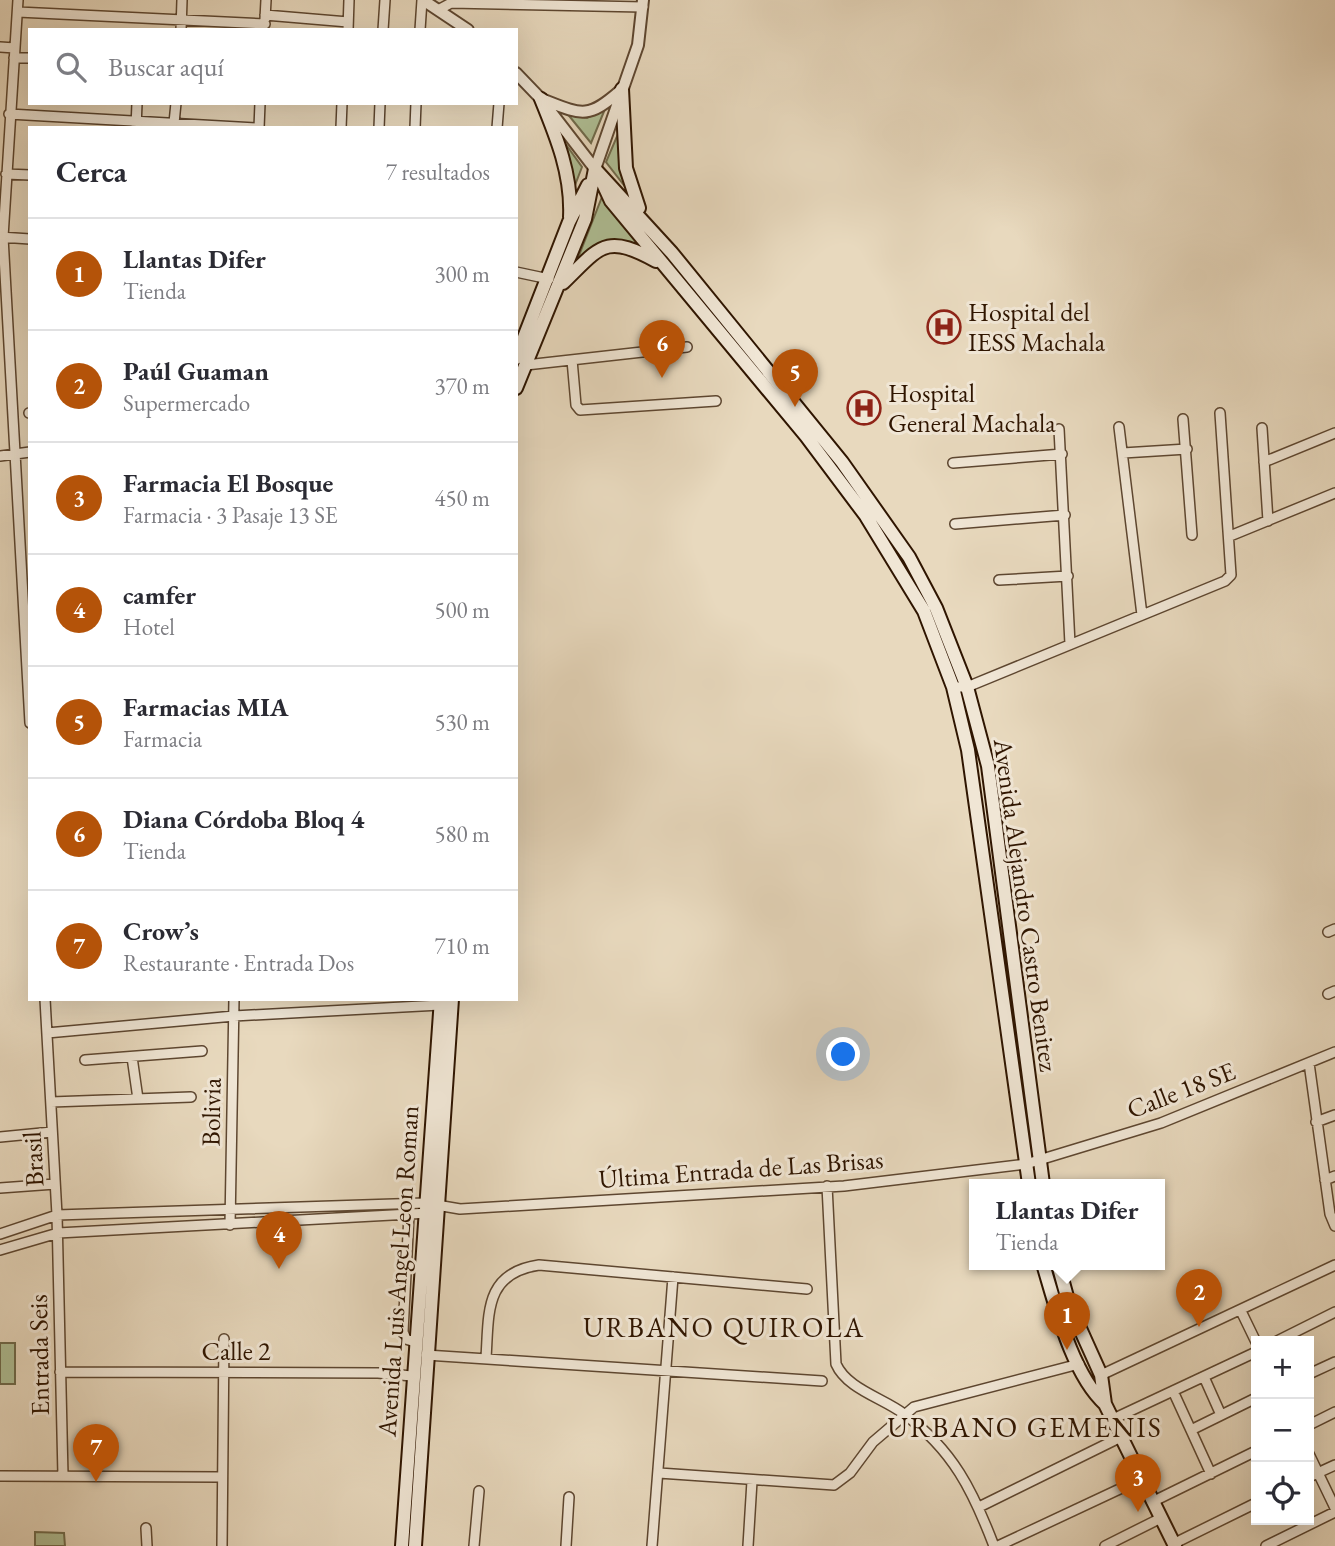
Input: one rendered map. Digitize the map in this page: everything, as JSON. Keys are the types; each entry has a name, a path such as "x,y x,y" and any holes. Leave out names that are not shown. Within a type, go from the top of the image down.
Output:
{"main road":[{"path":"622,89 626,168 645,221"},
{"path":"541,99 567,173 571,194 569,222 554,282"},
{"path":"569,222 595,169"},
{"path":"521,362 554,282 585,219 595,169"},
{"name":"Avenida Alejandro Castro Benitez","path":"595,169 645,221 876,508 936,608 967,687 988,766 1033,1162 1030,1179"},
{"name":"Avenida Alejandro Castro Benitez","path":"595,169 611,201 806,436 866,516 924,611 953,687 968,750 1033,1162 1041,1179"},
{"path":"554,282 602,248 617,244 630,247 662,264"},
{"name":"Avenida Luis Angel Leon Roman","path":"415,1546 445,1001"},
{"name":"Avenida Luis Angel Leon Roman","path":"402,1546 415,1342 434,1208"},
{"path":"1045,1270 1057,1311 1079,1364 1093,1393 1105,1404 1113,1419 1174,1545"},
{"path":"1060,1270 1069,1304 1101,1375 1105,1404"}],"street":[{"path":"18,0 6,116 6,174 1,237 28,687"},
{"path":"181,25 183,0"},
{"path":"265,23 266,0"},
{"path":"18,12 141,19 181,25 265,23 348,26 349,0"},
{"path":"383,28 385,0"},
{"path":"420,28 422,0 465,28"},
{"path":"438,10 451,1 643,3 638,45 595,169"},
{"path":"140,28 141,19"},
{"path":"0,47 28,57"},
{"name":"Avenida Alejandro Castro Benitez","path":"518,75 541,99 595,169"},
{"path":"541,99 583,114 604,105 622,89"},
{"path":"136,105 136,125"},
{"path":"174,123 176,105"},
{"path":"258,126 260,105"},
{"path":"341,126 342,105"},
{"path":"379,126 380,105"},
{"path":"415,126 416,105"},
{"path":"497,126 499,105"},
{"path":"6,116 92,124 174,123 195,126"},
{"path":"6,174 28,175"},
{"path":"1,237 28,239"},
{"path":"518,273 554,282"},
{"path":"521,362 572,360 687,347"},
{"path":"572,360 576,405 580,410 716,401"},
{"path":"953,687 967,687 1224,582 1231,575 1220,414"},
{"path":"1183,419 1192,535"},
{"path":"1119,427 1142,615"},
{"path":"1262,428 1268,521"},
{"path":"1059,429 1070,644"},
{"path":"1264,462 1335,433"},
{"path":"1122,453 1187,449"},
{"path":"0,456 28,452"},
{"path":"953,463 1062,454"},
{"path":"1230,536 1335,494"},
{"path":"955,524 1065,516"},
{"path":"999,580 1068,576"},
{"name":"Brasil","path":"45,1001 58,1233"},
{"name":"Bolivia","path":"230,1225 234,1001"},
{"path":"47,1033 445,1001"},
{"path":"85,1060 202,1051"},
{"name":"Calle 18 SE","path":"1033,1162 1161,1123 1335,1052"},
{"path":"132,1057 138,1099"},
{"path":"1309,1063 1325,1180 1335,1226"},
{"path":"51,1102 191,1097"},
{"path":"1316,1122 1335,1115"},
{"path":"0,1137 52,1132"},
{"name":"Última Entrada de Las Brisas","path":"0,1234 57,1215 230,1209 434,1208 827,1186 1033,1162"},
{"path":"1325,1180 1335,1176"},
{"path":"0,1188 55,1184"},
{"path":"827,1186 836,1364 848,1382 904,1413 948,1455 965,1477 996,1546 1141,1479"},
{"name":"Última Entrada de Las Brisas","path":"0,1250 58,1233 409,1214 434,1208"},
{"path":"409,1214 403,1332 406,1339 415,1342"},
{"name":"Entrada Seis","path":"58,1233 63,1476"},
{"path":"486,1358 489,1304 508,1275 523,1267 539,1265 807,1289"},
{"path":"1101,1375 1335,1265"},
{"path":"652,1546 673,1277"},
{"path":"1241,1311 1253,1336"},
{"path":"1287,1336 1335,1312"},
{"path":"222,1546 220,1477 224,1339"},
{"path":"1113,1419 1251,1354"},
{"path":"426,1355 822,1381"},
{"path":"1314,1372 1335,1362"},
{"path":"659,1473 834,1485 843,1481 873,1442 904,1413 925,1402 1079,1364"},
{"name":"Calle 2","path":"60,1372 412,1376"},
{"path":"1204,1377 1221,1415"},
{"path":"1173,1391 1211,1474"},
{"path":"1191,1430 1254,1399"},
{"path":"1314,1422 1335,1412"},
{"path":"979,1507 1121,1437"},
{"path":"1152,1502 1251,1454"},
{"path":"1314,1475 1335,1465"},
{"path":"0,1476 220,1477"},
{"path":"1266,1546 1335,1510 1314,1477"},
{"path":"748,1546 752,1481"},
{"path":"474,1546 479,1491"},
{"path":"566,1546 569,1497"},
{"path":"1174,1545 1251,1506"},
{"path":"1105,1546 1161,1518"},
{"path":"146,1528 147,1546"}],"green space":[{"path":"605,109 591,143 566,112 587,118"},
{"path":"621,127 630,193 606,162"},
{"path":"562,139 582,167 575,185"},
{"path":"602,197 645,249 630,244 576,263"},
{"path":"0,1343 15,1343 15,1384 0,1384"},
{"path":"35,1532 64,1533 65,1546 35,1546"}],"place":[{"name":"Hospital del IESS Machala","path":"944,327"},
{"name":"Diana Córdoba Bloq 4","path":"662,378"},
{"name":"Farmacias MIA","path":"795,407"},
{"name":"Hospital General Machala","path":"864,408"},
{"name":"camfer","path":"279,1269"},
{"name":"Paúl Guaman","path":"1199,1327"},
{"name":"Llantas Difer","path":"1067,1350"},
{"name":"Crow’s","path":"96,1482"},
{"name":"Farmacia El Bosque","path":"1138,1512"}],"district":[{"name":"URBANO QUIROLA","path":"724,1327"},
{"name":"URBANO GEMENIS","path":"1025,1427"}]}
